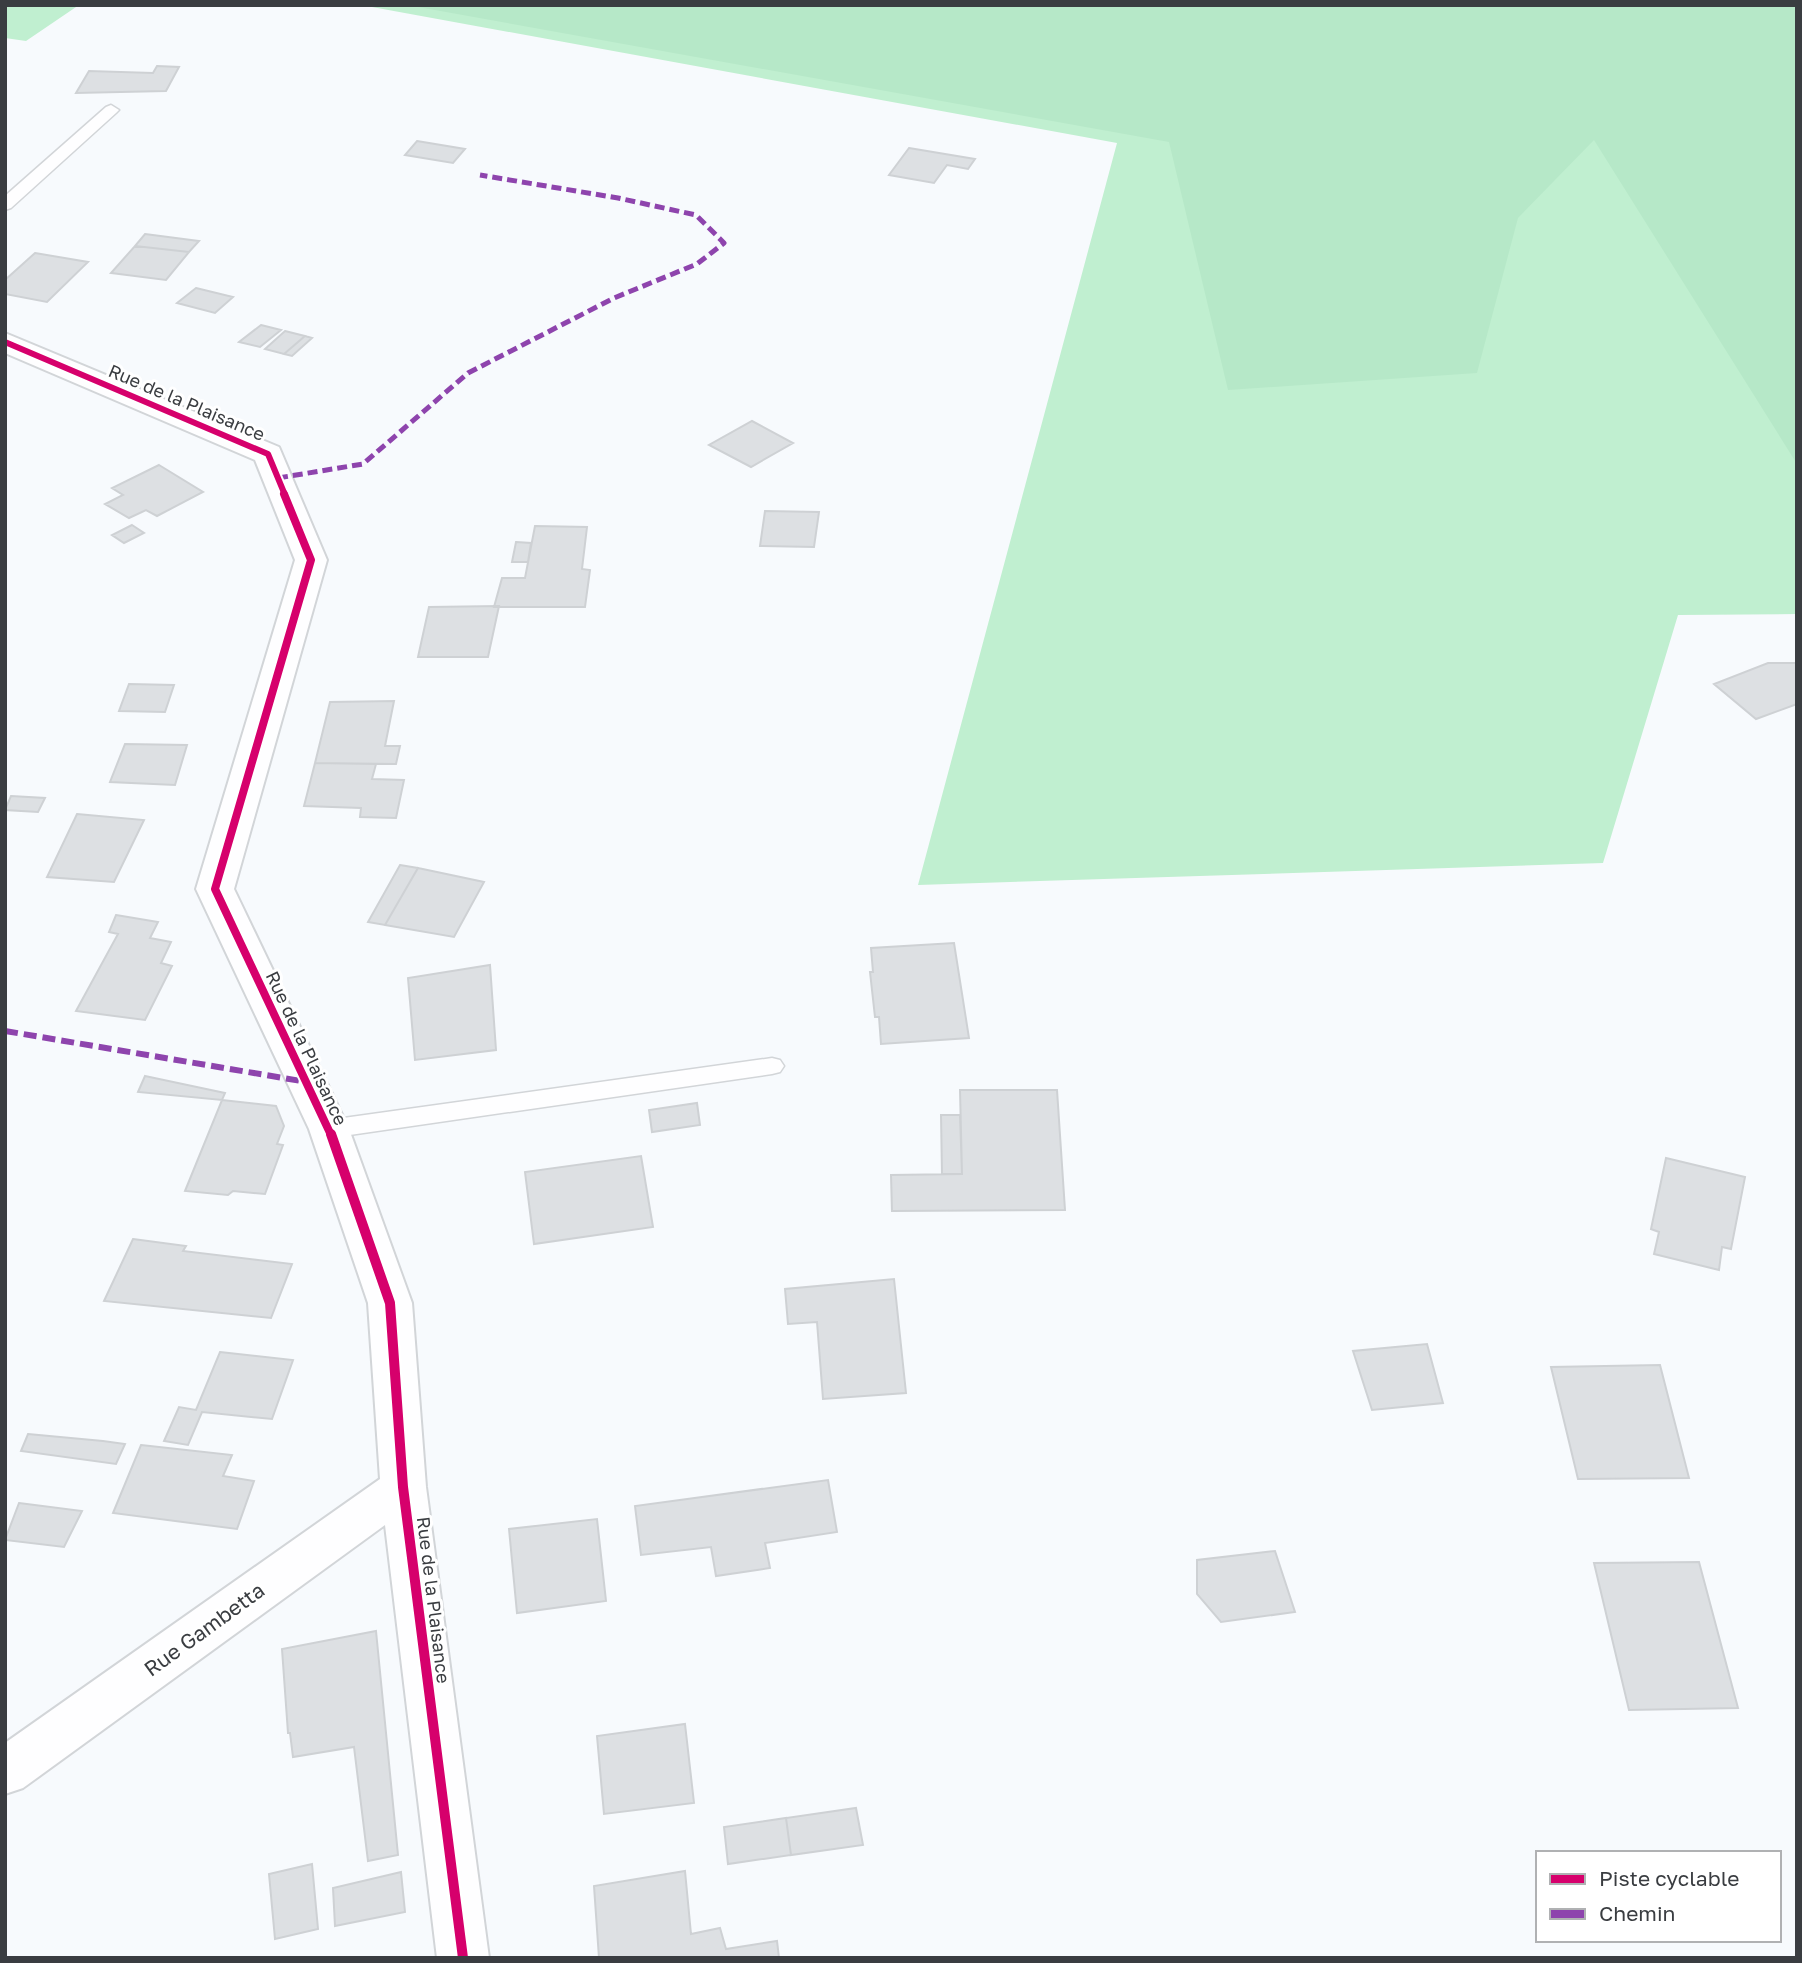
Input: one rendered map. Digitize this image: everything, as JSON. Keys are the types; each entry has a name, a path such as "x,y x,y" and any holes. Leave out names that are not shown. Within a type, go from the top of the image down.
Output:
{"street":[{"name":"Rue de la Plaisance","path":"5,342 268,454 311,560 215,889 329,1129 390,1303 404,1487 463,1958"},
{"name":"Rue Gambetta","path":"5,1772 404,1487"}],"lane":[{"path":"5,205 111,110"},
{"name":"Rue de la Plaisance","path":"329,1129 772,1066"}],"green space":[{"path":"5,5 79,5 26,41 5,38"},
{"path":"361,5 1797,5 1797,614 1678,615 1603,863 918,885 1117,143"},
{"path":"407,5 1797,5 1797,464 1594,140 1518,218 1477,373 1228,390 1169,142"}],"building":[{"path":"157,66 179,67 166,91 76,93 89,71 153,73"},
{"path":"417,141 465,149 453,163 405,155"},
{"path":"909,148 975,159 968,169 947,165 934,183 889,175"},
{"path":"145,234 199,241 189,252 135,246"},
{"path":"135,246 189,252 166,280 111,273"},
{"path":"35,253 88,262 47,302 5,294 5,280"},
{"path":"196,288 233,297 215,313 177,303"},
{"path":"261,325 281,330 260,347 239,342"},
{"path":"285,331 305,336 284,354 265,349"},
{"path":"305,336 312,338 292,356 284,354"},
{"path":"752,421 793,443 751,467 709,445"},
{"path":"159,465 203,492 157,516 146,510 129,518 105,504 123,495 112,488"},
{"path":"765,511 819,512 814,547 760,546"},
{"path":"132,525 144,533 124,543 112,535"},
{"path":"535,526 587,527 582,569 590,570 585,607 494,607 502,578 525,578"},
{"path":"516,542 531,543 528,562 512,562"},
{"path":"499,606 488,657 418,657 429,607"},
{"path":"1768,663 1797,663 1797,704 1756,719 1714,684"},
{"path":"129,684 174,685 165,712 119,711"},
{"path":"394,701 385,746 400,746 396,764 315,763 330,702"},
{"path":"125,744 187,745 175,785 110,782"},
{"path":"315,763 376,764 372,779 404,780 396,818 360,817 361,808 304,806"},
{"path":"11,796 45,798 38,812 5,810"},
{"path":"77,814 144,820 114,882 47,877"},
{"path":"400,865 418,868 385,925 368,922"},
{"path":"418,868 484,882 454,937 385,925"},
{"path":"116,915 158,922 150,938 171,942 161,963 172,966 145,1020 76,1011 118,934 109,932"},
{"path":"954,943 969,1038 881,1044 879,1017 875,1017 870,972 873,972 871,948"},
{"path":"490,965 496,1050 415,1060 408,978"},
{"path":"145,1076 225,1093 222,1100 138,1092"},
{"path":"960,1090 1057,1090 1065,1210 892,1211 891,1175 962,1174"},
{"path":"222,1100 276,1106 284,1126 277,1144 283,1145 265,1194 233,1191 228,1195 185,1191"},
{"path":"697,1103 700,1125 652,1132 649,1110"},
{"path":"941,1115 960,1115 962,1174 942,1174"},
{"path":"641,1156 653,1227 534,1244 525,1172"},
{"path":"1666,1158 1745,1177 1731,1249 1722,1247 1719,1270 1654,1254 1659,1232 1651,1229"},
{"path":"133,1239 186,1246 183,1251 292,1264 271,1318 104,1301"},
{"path":"894,1279 906,1393 823,1399 817,1322 788,1324 785,1289"},
{"path":"1427,1344 1443,1403 1372,1410 1353,1351"},
{"path":"220,1352 293,1360 272,1419 202,1412 188,1445 164,1441 179,1407 196,1410"},
{"path":"1660,1365 1689,1478 1578,1479 1551,1367"},
{"path":"28,1434 125,1444 116,1464 21,1451"},
{"path":"141,1445 232,1455 223,1476 254,1481 237,1529 113,1513"},
{"path":"828,1480 837,1532 765,1543 770,1568 716,1576 711,1547 641,1555 635,1506"},
{"path":"19,1503 82,1511 64,1547 5,1540"},
{"path":"597,1519 606,1601 517,1613 509,1529"},
{"path":"1275,1551 1295,1612 1221,1622 1197,1594 1197,1560"},
{"path":"1699,1562 1738,1708 1629,1710 1594,1563"},
{"path":"376,1631 398,1855 368,1861 354,1747 293,1757 288,1733 282,1649"},
{"path":"685,1724 694,1803 604,1814 597,1736"},
{"path":"856,1808 863,1845 791,1855 786,1818"},
{"path":"786,1818 791,1855 728,1864 724,1827"},
{"path":"312,1864 318,1929 275,1939 269,1874"},
{"path":"685,1871 691,1934 720,1928 726,1949 777,1941 779,1958 599,1958 594,1886"},
{"path":"401,1872 405,1912 335,1926 333,1888"}],"marked path":[{"path":"278,478 363,464 468,373 614,298 697,264 724,243 696,215 618,198 480,175"},
{"path":"5,1031 307,1082"}],"cycle path":[{"path":"5,342 268,454 311,560 215,889 329,1129 390,1303 403,1487 463,1958"}]}
